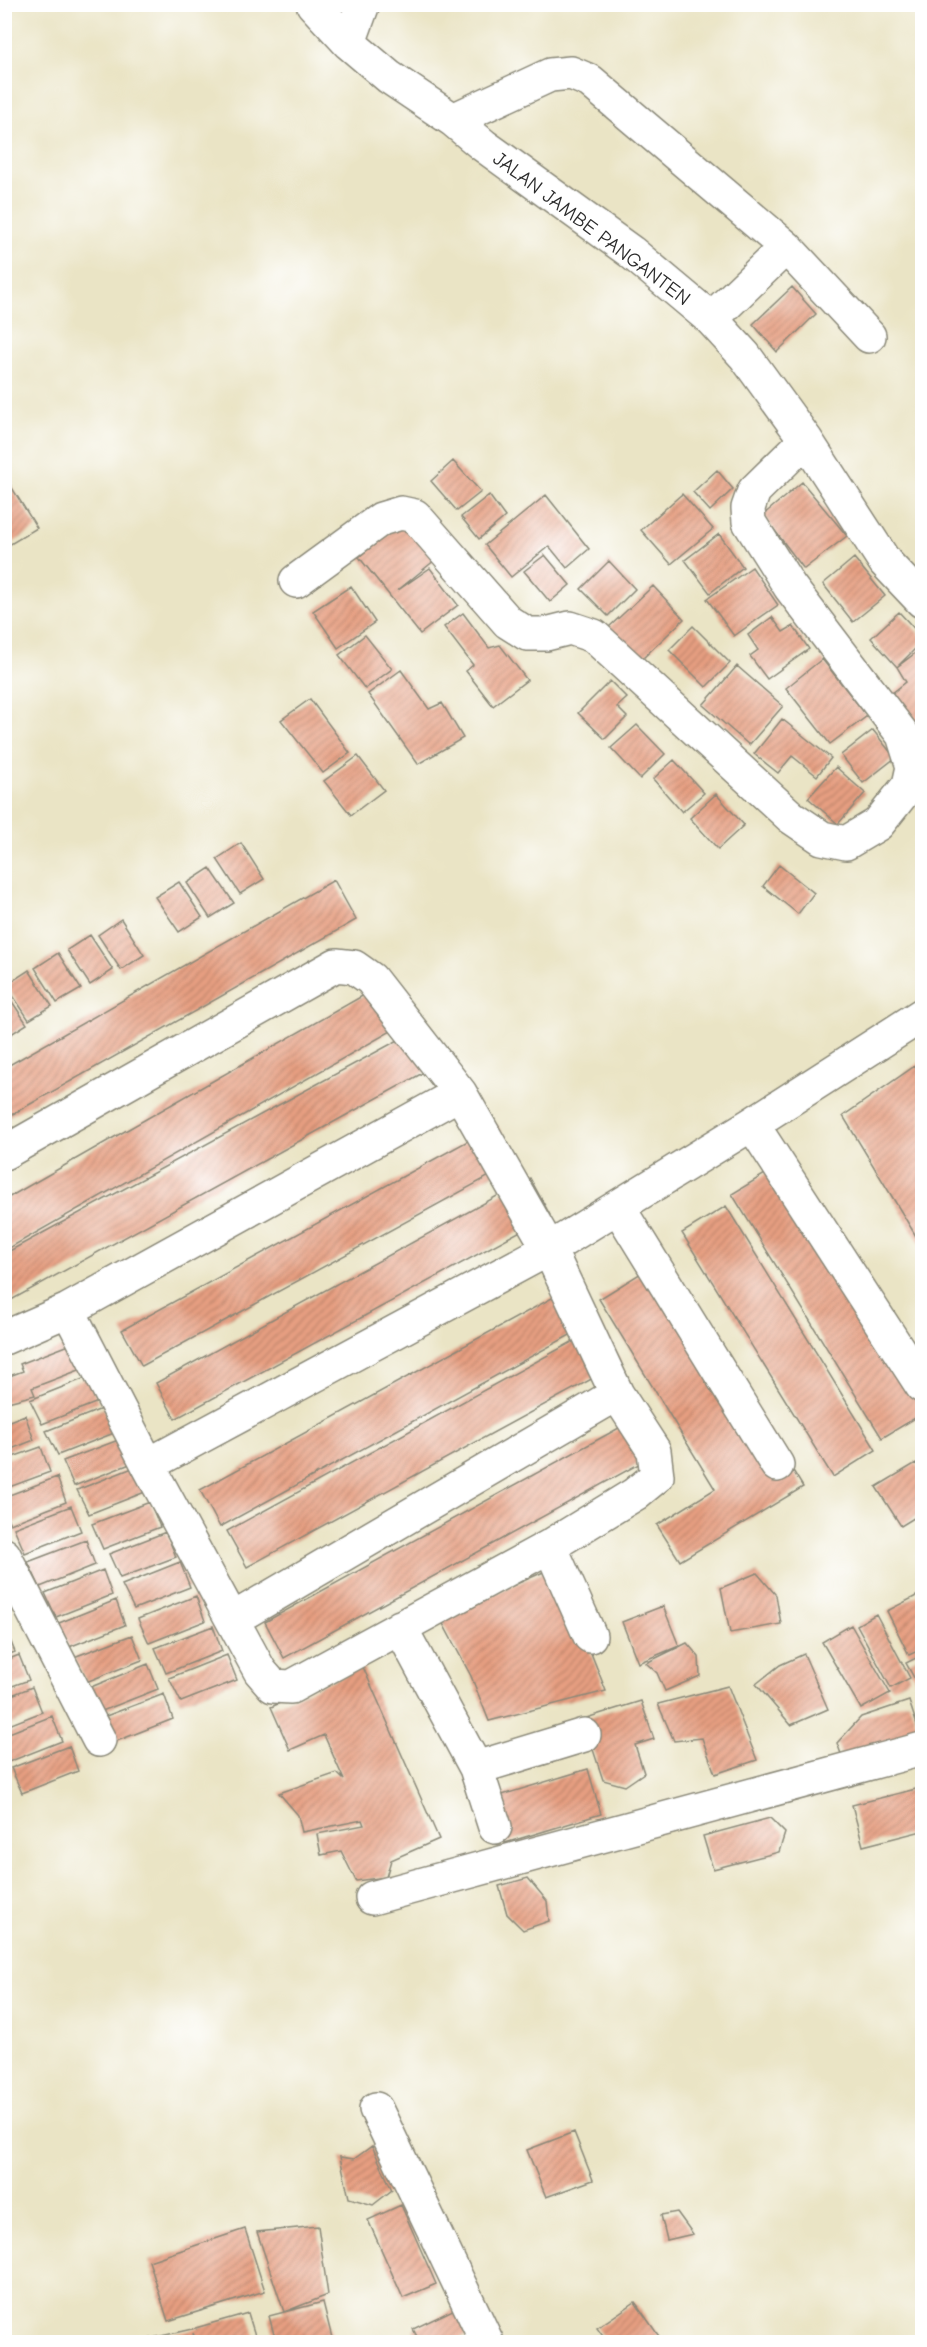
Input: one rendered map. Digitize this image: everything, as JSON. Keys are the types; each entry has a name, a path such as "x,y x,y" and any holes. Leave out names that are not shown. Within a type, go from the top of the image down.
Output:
{"street":[{"name":"JALAN JAMBE PANGANTEN","path":"313,4 348,43 389,77 453,120 483,145 631,252 711,319 745,356 806,440 885,562 922,600"},
{"path":"348,43 363,4"},
{"path":"453,120 550,75 571,73 590,81 786,247 869,336"},
{"path":"711,319 786,247"},
{"path":"296,581 381,519 401,513 415,516 508,622 527,634 546,634 570,628 594,636 791,817 822,838 846,843 878,824 909,785 913,767 903,735 790,587 749,522 748,508 754,491 806,440"},
{"path":"4,1152 336,965 354,966 371,979 460,1093 549,1249 617,1394 654,1451 657,1476 635,1494 550,1546 291,1687 273,1686 260,1671 148,1465 68,1310"},
{"path":"148,1465 549,1249 752,1124 918,1028"},
{"path":"4,1338 68,1310 460,1093"},
{"path":"752,1124 922,1386"},
{"path":"618,1207 777,1465"},
{"path":"233,1619 617,1394"},
{"path":"550,1546 590,1636"},
{"path":"4,1554 99,1740"},
{"path":"400,1627 476,1768 495,1827"},
{"path":"476,1768 584,1735"},
{"path":"372,1898 922,1749"},
{"path":"376,2109 487,2343"}],"building":[{"path":"792,287 816,314 777,352 753,324"},
{"path":"453,461 481,492 457,511 431,481"},
{"path":"717,470 733,489 710,511 693,492"},
{"path":"4,475 37,528 4,548"},
{"path":"802,482 847,536 804,569 763,515"},
{"path":"682,494 713,529 671,564 641,530"},
{"path":"489,495 505,517 479,539 461,517"},
{"path":"546,495 589,549 567,568 549,546 511,577 485,545"},
{"path":"402,521 435,560 397,591 430,568 458,605 420,634 359,557"},
{"path":"719,534 743,567 710,593 685,560"},
{"path":"545,555 570,585 550,602 524,571"},
{"path":"854,558 885,596 853,622 823,584"},
{"path":"609,561 635,589 608,616 581,589"},
{"path":"752,567 778,605 734,636 707,599"},
{"path":"351,586 375,622 338,648 313,611"},
{"path":"653,586 684,619 641,660 609,627"},
{"path":"899,612 922,637 922,642 897,667 871,638"},
{"path":"463,613 489,648 500,645 527,680 493,706 466,671 473,665 444,627"},
{"path":"772,617 783,632 793,626 809,649 767,679 750,656 758,650 748,635"},
{"path":"693,626 730,663 706,687 669,650"},
{"path":"365,635 392,669 365,689 339,655"},
{"path":"922,648 922,730 915,736 886,698 906,682 897,667"},
{"path":"822,659 867,716 830,744 786,688"},
{"path":"737,666 783,706 749,745 703,705"},
{"path":"401,670 429,709 442,703 463,738 418,764 368,694"},
{"path":"610,681 627,698 617,707 627,717 605,739 578,713"},
{"path":"310,699 350,753 323,773 281,720"},
{"path":"782,719 831,758 817,776 792,756 778,773 754,754"},
{"path":"637,725 665,754 640,779 611,748"},
{"path":"873,730 895,758 863,783 841,755"},
{"path":"358,756 384,790 351,815 324,781"},
{"path":"674,760 704,793 682,812 653,779"},
{"path":"836,767 865,793 838,824 808,798"},
{"path":"716,794 744,825 718,849 690,818"},
{"path":"241,843 264,879 240,894 217,859"},
{"path":"779,865 814,893 798,914 763,886"},
{"path":"210,868 234,903 210,918 187,883"},
{"path":"334,880 356,920 4,1119 4,1068"},
{"path":"179,882 202,917 179,932 155,897"},
{"path":"121,919 144,955 121,970 98,935"},
{"path":"90,935 113,970 90,985 67,950"},
{"path":"58,953 81,989 57,1003 35,968"},
{"path":"29,970 52,1006 29,1020 6,985"},
{"path":"385,983 407,1022 4,1251 4,1200"},
{"path":"5,991 27,1024 5,1038"},
{"path":"402,1038 430,1069 4,1304 4,1254"},
{"path":"922,1061 922,1246 843,1116"},
{"path":"497,1125 517,1161 142,1366 122,1330"},
{"path":"775,1168 922,1408 922,1414 882,1438 732,1194"},
{"path":"530,1178 550,1215 175,1419 156,1383"},
{"path":"726,1206 876,1450 833,1477 682,1233"},
{"path":"664,1259 803,1487 680,1561 657,1525 715,1489 599,1299"},
{"path":"574,1286 594,1322 220,1527 200,1490"},
{"path":"601,1326 621,1363 247,1567 227,1531"},
{"path":"77,1342 87,1367 32,1388 35,1395 4,1403 4,1378 23,1371 20,1364"},
{"path":"88,1377 98,1402 42,1424 30,1400"},
{"path":"104,1408 114,1433 58,1455 46,1431"},
{"path":"25,1415 34,1440 4,1452 4,1423"},
{"path":"639,1417 659,1453 284,1658 265,1622"},
{"path":"121,1439 130,1464 74,1486 63,1461"},
{"path":"41,1447 50,1472 4,1489 4,1460"},
{"path":"916,1463 922,1473 922,1513 901,1526 876,1487"},
{"path":"135,1467 145,1492 89,1514 77,1490"},
{"path":"57,1477 66,1502 10,1524 4,1511 4,1497"},
{"path":"150,1502 160,1527 103,1549 92,1524"},
{"path":"71,1506 81,1531 25,1553 14,1528"},
{"path":"166,1532 176,1557 120,1578 109,1554"},
{"path":"86,1540 95,1565 40,1587 28,1562"},
{"path":"180,1562 190,1587 134,1609 122,1585"},
{"path":"103,1570 112,1595 56,1617 45,1593"},
{"path":"548,1570 587,1643 606,1691 489,1721 471,1676 440,1618"},
{"path":"757,1573 776,1595 781,1624 730,1633 721,1588"},
{"path":"922,1593 922,1649 909,1655 887,1611"},
{"path":"196,1596 205,1621 149,1643 138,1619"},
{"path":"116,1600 125,1625 69,1647 59,1623"},
{"path":"663,1606 679,1646 638,1663 622,1622"},
{"path":"876,1614 910,1678 891,1688 857,1625"},
{"path":"4,1625 15,1652 4,1656"},
{"path":"851,1625 890,1693 861,1709 822,1642"},
{"path":"213,1626 222,1651 166,1673 155,1648"},
{"path":"132,1635 142,1660 86,1682 74,1657"},
{"path":"687,1643 699,1657 700,1676 665,1691 657,1673 646,1663"},
{"path":"804,1654 828,1709 791,1725 756,1684 780,1665"},
{"path":"19,1655 29,1680 4,1689 4,1661"},
{"path":"227,1655 237,1680 181,1702 169,1678"},
{"path":"922,1655 922,1680 917,1683 906,1663"},
{"path":"148,1664 158,1689 102,1711 91,1687"},
{"path":"363,1667 439,1839 391,1860 386,1877 356,1881 341,1851 321,1855 317,1834 364,1825 362,1820 302,1832 298,1815 279,1793 337,1773 344,1780 324,1735 290,1750 271,1707"},
{"path":"728,1686 757,1760 715,1774 702,1738 674,1741 658,1704"},
{"path":"32,1687 42,1712 4,1727 4,1698"},
{"path":"164,1694 173,1719 117,1741 106,1716"},
{"path":"641,1701 654,1739 635,1745 644,1773 625,1786 603,1780 583,1719"},
{"path":"909,1701 922,1740 886,1741 875,1750 844,1762 837,1743 861,1717"},
{"path":"52,1716 62,1741 6,1763 4,1735"},
{"path":"69,1746 78,1771 22,1793 11,1768"},
{"path":"588,1769 601,1814 505,1843 492,1798"},
{"path":"920,1788 922,1831 863,1846 852,1805"},
{"path":"770,1818 785,1833 779,1852 713,1869 703,1836"},
{"path":"528,1878 547,1901 549,1921 523,1930 507,1914 499,1886"},
{"path":"574,2132 593,2180 546,2197 527,2150"},
{"path":"372,2146 392,2190 373,2205 349,2198 340,2157 354,2159"},
{"path":"401,2205 436,2284 403,2298 368,2220"},
{"path":"677,2212 693,2234 667,2240 661,2215"},
{"path":"318,2226 328,2295 284,2312 257,2232"},
{"path":"245,2229 265,2291 168,2321 149,2261"},
{"path":"323,2302 333,2342 276,2342 269,2316"},
{"path":"635,2302 663,2342 607,2342 597,2328"},
{"path":"459,2307 471,2333 452,2342 420,2342 413,2329"},
{"path":"248,2313 257,2342 196,2342 193,2333 195,2342 135,2342 192,2329"}]}
